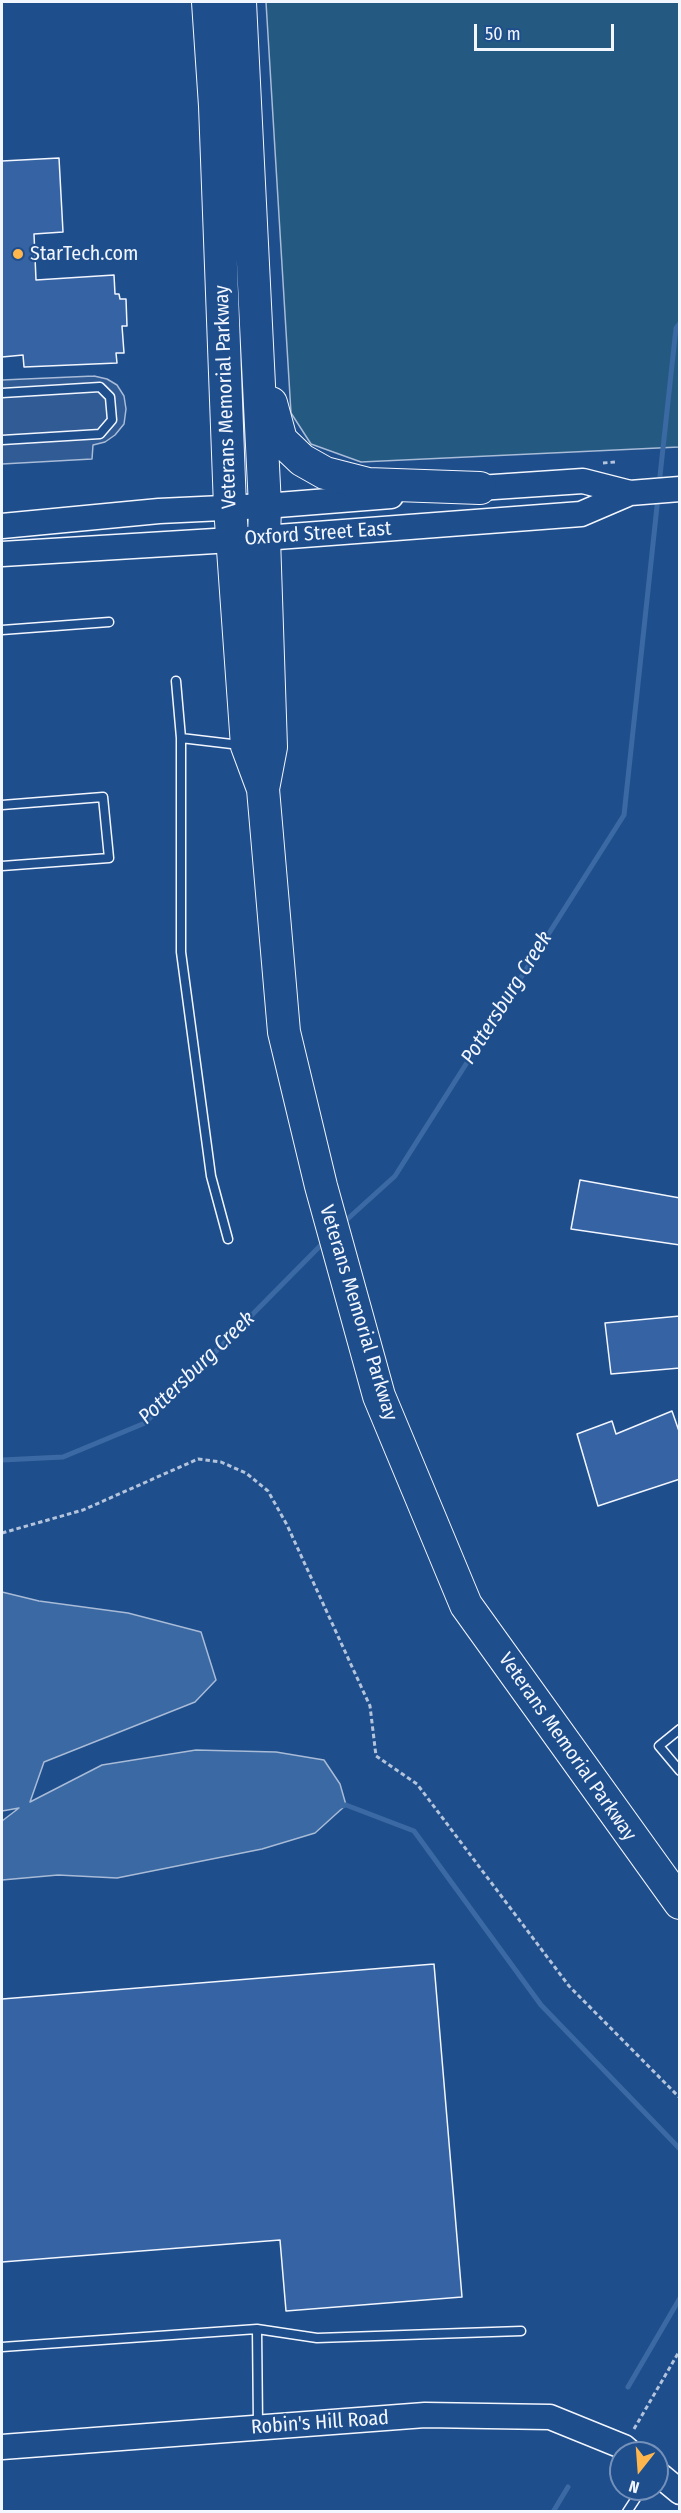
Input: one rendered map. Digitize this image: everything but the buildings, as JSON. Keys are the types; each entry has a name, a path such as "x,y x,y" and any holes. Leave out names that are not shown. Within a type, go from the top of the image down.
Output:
{"highway":[{"name":"Veterans Memorial Parkway","path":"208,2 230,507 247,746 264,789"},
{"name":"Veterans Memorial Parkway","path":"240,2 265,506 271,747 264,789 284,1032 342,1267 379,1396 466,1605 680,1903"},
{"path":"258,359 281,440 302,460 325,473 368,484 480,488"}],"main road":[{"name":"Oxford Street East","path":"2,526 583,481 630,493"},
{"name":"Oxford Street East","path":"2,554 264,538 581,514 630,493 680,489"},
{"name":"Robin's Hill Road","path":"2,2447 425,2415 550,2417 609,2442"}],"lane":[{"path":"2,393 100,387 111,397 112,420 100,435 2,440"},
{"path":"2,630 109,622"},
{"path":"176,681 181,738 181,952 211,1176 228,1239"},
{"path":"181,738 247,746"},
{"path":"2,805 103,797 109,858 2,866"},
{"path":"680,1729 659,1746 680,1771"},
{"path":"257,2329 258,2428"},
{"path":"2,2347 257,2329 317,2338 521,2331"}],"path":[{"path":"592,463 615,462"},
{"path":"2,1533 83,1510 198,1459 221,1462 246,1473 268,1491 370,1706 376,1756 417,1784 569,1986 680,2098"},
{"path":"633,2441 680,2350"}],"shaded area":[{"path":"266,2 679,2 679,447 361,462 311,444 291,413"},
{"path":"94,376 107,379 117,385 124,396 126,409 124,424 115,435 105,442 93,445 92,459 2,464 2,380"},
{"path":"2,1592 39,1601 128,1613 201,1632 216,1680 195,1702 44,1762 30,1802 102,1765 196,1750 276,1752 324,1760 340,1784 346,1805 315,1833 262,1849 117,1878 58,1875 2,1880 2,1821 19,1808 2,1811"}],"waterway":[{"name":"Pottersburg Creek","path":"659,485 676,328 680,323"},
{"name":"Pottersburg Creek","path":"342,1224 395,1176 624,815 658,497"},
{"name":"Pottersburg Creek","path":"2,1460 63,1457 145,1423 325,1241"},
{"path":"340,1806 346,1805 414,1831 541,2005 680,2149"},
{"path":"628,2387 680,2298"},
{"path":"553,2512 568,2487"}],"place":[{"name":"StarTech.com","path":"18,254"}]}
